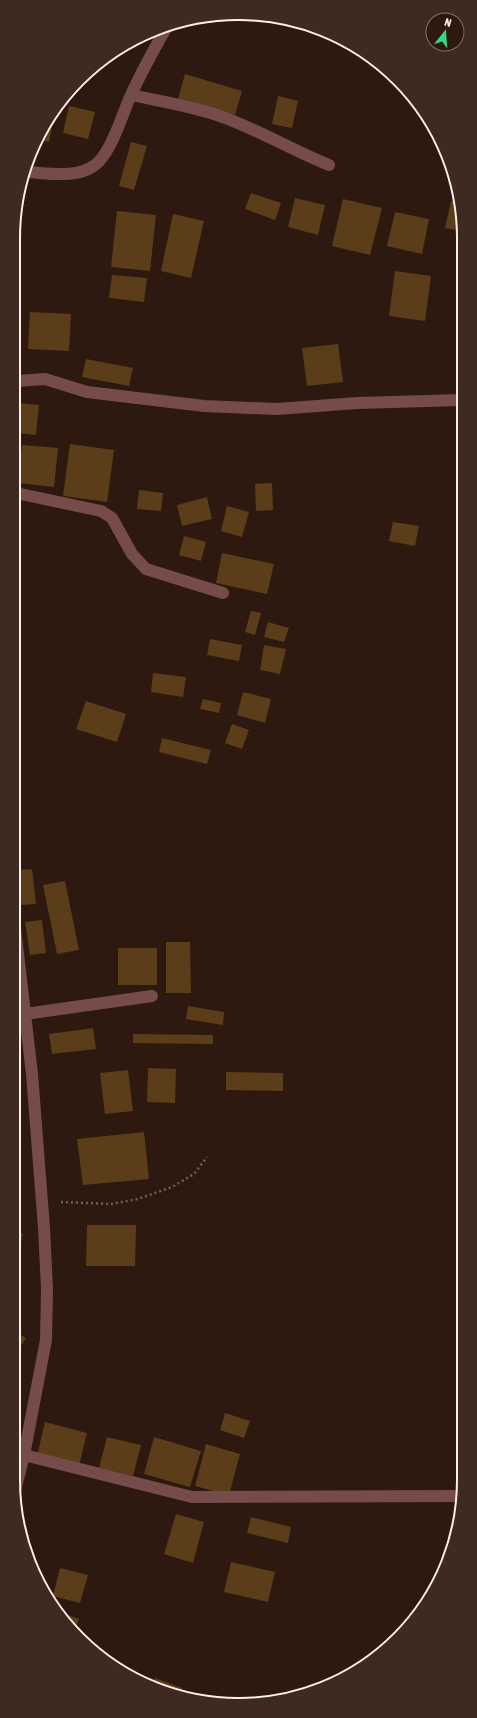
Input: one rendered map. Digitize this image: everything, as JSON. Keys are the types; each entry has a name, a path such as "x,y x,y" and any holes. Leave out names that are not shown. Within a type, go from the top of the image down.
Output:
{"street":[{"path":"30,172 57,174 80,172 95,165 109,146 131,95 163,34"},
{"path":"131,95 217,115 267,136 296,152 329,165"},
{"path":"20,381 45,379 87,392 204,406 277,409 357,402 457,400"},
{"path":"20,494 101,511 112,518 132,554 146,569 223,594"},
{"path":"20,971 32,1074 47,1289 46,1340 20,1471"},
{"path":"25,1014 152,996"},
{"path":"24,1455 192,1497 457,1496"}],"path":[{"path":"42,1202 110,1204 138,1199 172,1187 194,1174 207,1157"}],"building":[{"path":"185,74 242,91 235,115 178,99"},
{"path":"278,96 298,101 292,128 272,124"},
{"path":"69,106 95,112 88,139 63,133"},
{"path":"52,124 49,142 44,141"},
{"path":"131,142 147,146 134,190 119,186"},
{"path":"251,193 281,203 275,220 245,209"},
{"path":"295,198 325,205 318,235 288,227"},
{"path":"343,199 382,208 370,255 332,246"},
{"path":"451,201 454,201 457,230 445,228"},
{"path":"117,211 156,215 150,271 111,267"},
{"path":"395,212 429,219 422,254 387,246"},
{"path":"173,214 204,221 191,278 161,271"},
{"path":"395,271 431,276 425,321 389,316"},
{"path":"112,275 147,278 144,302 109,298"},
{"path":"30,312 71,314 69,351 28,349"},
{"path":"338,344 343,382 307,386 302,348"},
{"path":"86,359 133,368 129,386 82,377"},
{"path":"20,403 39,405 36,435 20,433"},
{"path":"70,444 114,450 107,502 63,496"},
{"path":"22,445 58,448 54,487 20,483"},
{"path":"272,483 273,510 256,511 255,484"},
{"path":"139,490 163,493 161,511 137,509"},
{"path":"207,497 212,519 182,526 177,505"},
{"path":"227,506 249,512 242,537 221,531"},
{"path":"393,522 419,526 415,546 389,541"},
{"path":"184,536 206,542 201,561 179,555"},
{"path":"222,553 274,564 267,594 216,583"},
{"path":"251,611 261,613 255,635 245,632"},
{"path":"268,622 289,628 284,642 264,637"},
{"path":"210,639 242,645 239,661 207,655"},
{"path":"264,645 286,649 280,674 260,670"},
{"path":"153,673 186,677 183,697 151,692"},
{"path":"243,692 271,699 265,723 237,715"},
{"path":"203,699 221,703 219,713 200,709"},
{"path":"86,701 126,714 117,742 76,729"},
{"path":"232,724 249,730 242,749 225,743"},
{"path":"162,738 211,750 207,764 159,752"},
{"path":"32,869 36,904 20,905 20,870"},
{"path":"65,881 79,950 57,954 43,885"},
{"path":"42,920 46,953 30,955 25,922"},
{"path":"166,942 190,942 191,993 166,993"},
{"path":"118,948 157,948 157,985 118,985"},
{"path":"188,1006 224,1012 223,1025 186,1019"},
{"path":"93,1028 96,1049 52,1054 49,1034"},
{"path":"133,1034 213,1035 213,1044 133,1043"},
{"path":"148,1068 176,1069 175,1103 147,1102"},
{"path":"128,1070 133,1111 105,1114 100,1073"},
{"path":"226,1072 283,1073 283,1091 226,1090"},
{"path":"144,1132 149,1179 83,1185 77,1139"},
{"path":"87,1225 136,1225 135,1266 86,1266"},
{"path":"20,1233 23,1234 20,1247"},
{"path":"20,1334 26,1338 20,1347"},
{"path":"225,1413 250,1421 244,1438 220,1430"},
{"path":"45,1422 87,1433 79,1466 37,1456"},
{"path":"107,1437 141,1445 133,1476 99,1468"},
{"path":"154,1437 201,1451 190,1487 144,1474"},
{"path":"206,1444 240,1454 229,1495 195,1486"},
{"path":"176,1514 204,1522 193,1563 164,1554"},
{"path":"251,1517 291,1527 288,1543 247,1533"},
{"path":"231,1562 275,1572 268,1602 224,1592"},
{"path":"60,1568 88,1575 80,1603 53,1595"},
{"path":"66,1615 79,1619 76,1626"},
{"path":"155,1678 182,1688 181,1691 154,1681"}]}
